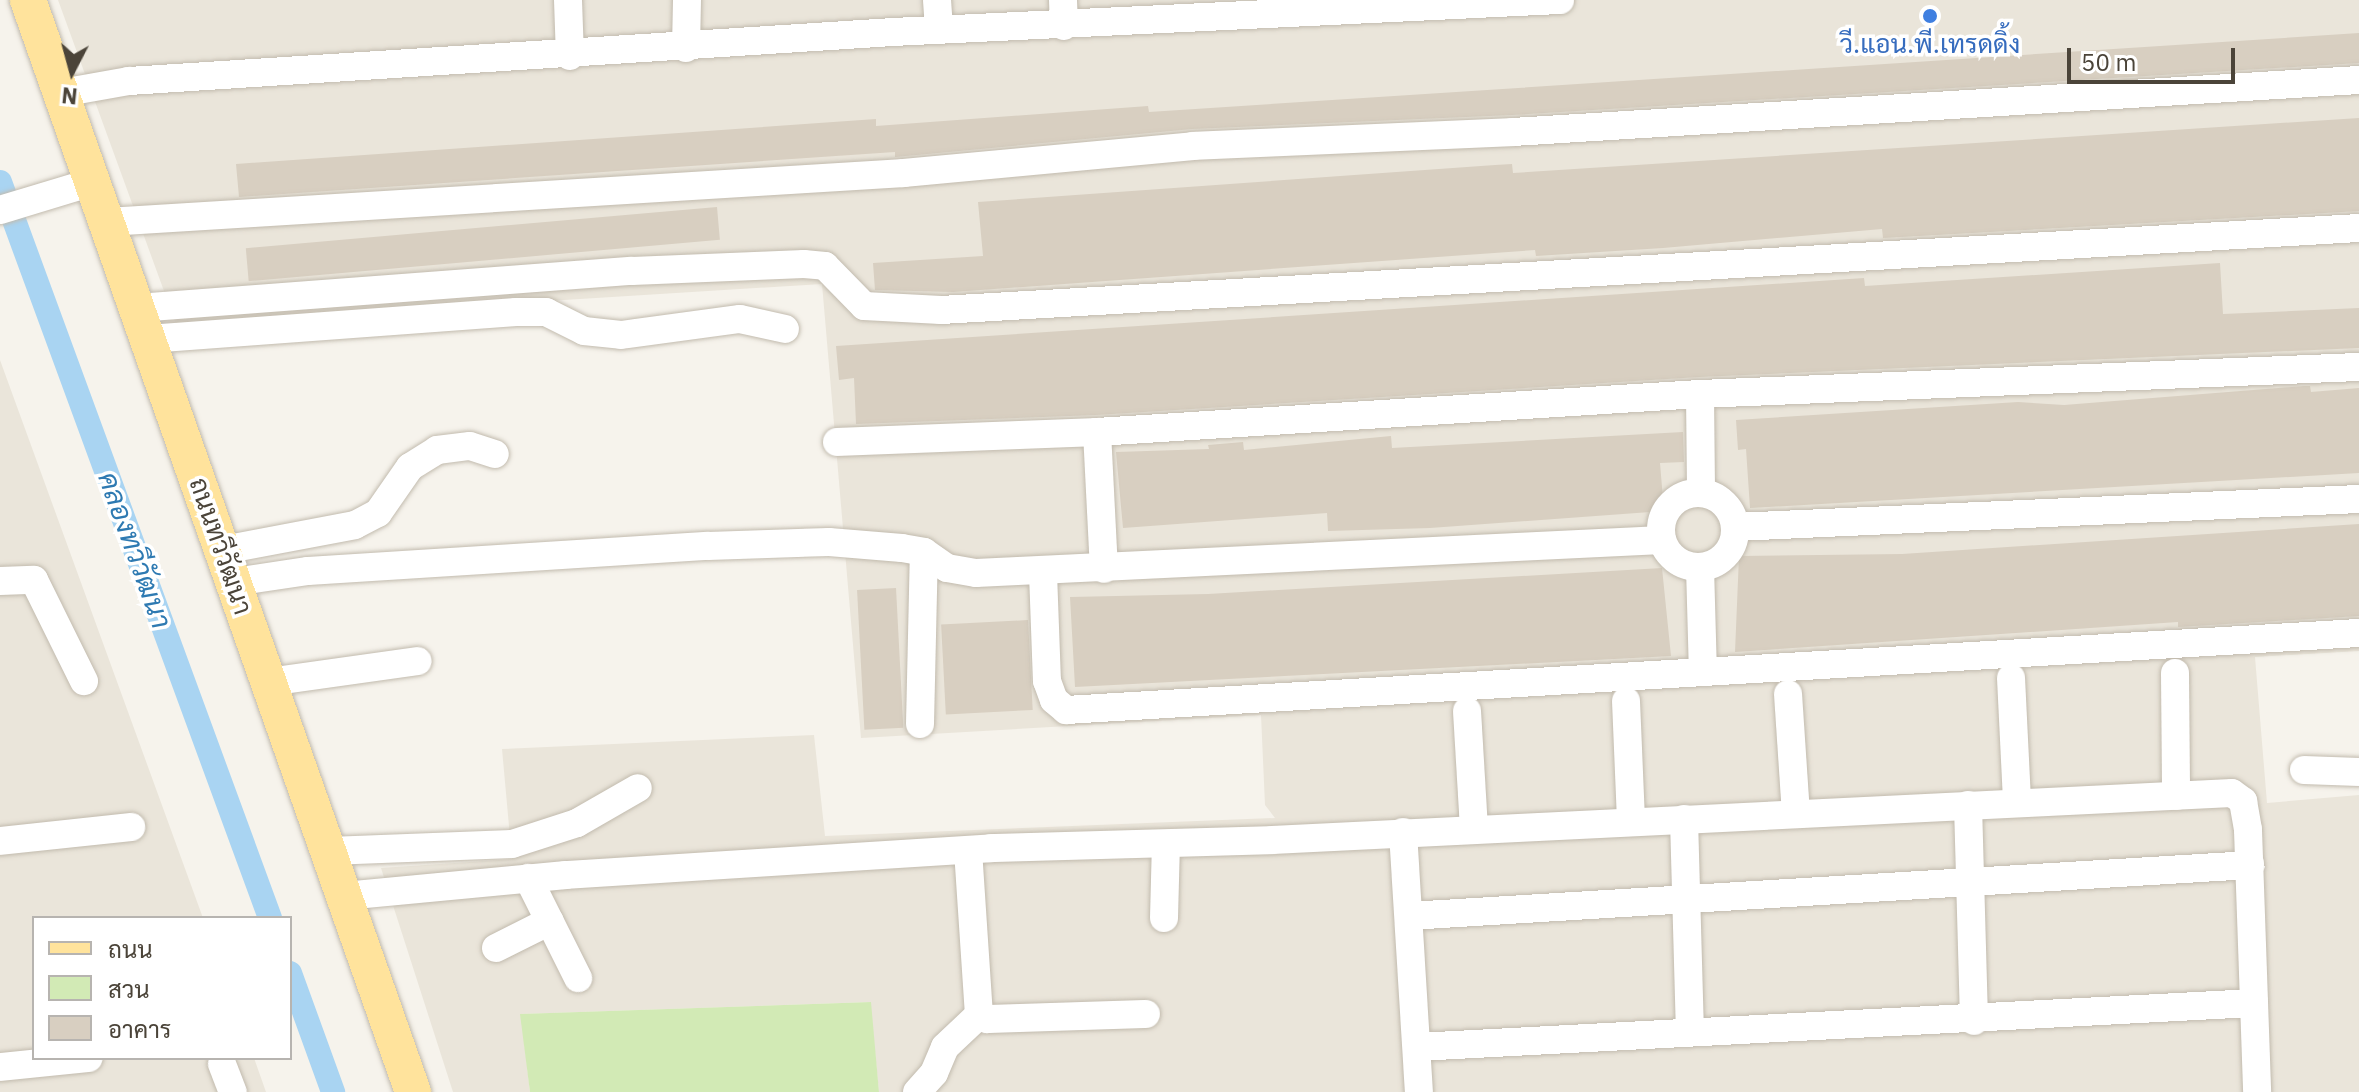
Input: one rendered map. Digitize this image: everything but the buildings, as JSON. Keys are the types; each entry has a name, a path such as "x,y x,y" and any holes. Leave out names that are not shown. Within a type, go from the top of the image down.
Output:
{"main road":[{"name":"ถนนทวีวัฒนา","path":"28,0 413,1092"}],"street":[{"path":"568,0 570,56"},
{"path":"686,48 687,0"},
{"path":"937,0 939,30"},
{"path":"61,93 129,81 570,56 939,30 1063,13 1550,0"},
{"path":"107,222 904,173 1193,146 1513,132 2359,80"},
{"path":"0,210 53,190 93,182"},
{"path":"143,323 632,271 804,264 825,266 864,306 941,310 2359,228"},
{"path":"143,323 546,312 584,331 621,335 740,319 785,329"},
{"path":"837,442 1097,432 1700,394 2359,367"},
{"path":"1700,394 1701,493"},
{"path":"1097,432 1104,569"},
{"path":"228,566 355,525 378,513 410,467 437,450 470,446 495,454"},
{"path":"1701,493 1724,504 1735,527 1726,554 1700,567 1676,560 1662,540 1660,525 1674,501 1701,493"},
{"path":"1735,527 2359,499"},
{"path":"228,566 308,571 708,546 829,542 924,552 947,568 962,571 1043,573 1662,540"},
{"path":"920,724 924,552"},
{"path":"1700,567 1703,672"},
{"path":"1043,573 1047,681 1054,700 1066,710 2359,633"},
{"path":"0,581 34,580 84,681"},
{"path":"269,682 418,661"},
{"path":"2175,673 2176,796"},
{"path":"2011,678 2017,802"},
{"path":"1788,694 1796,813"},
{"path":"1626,701 1631,821"},
{"path":"1467,711 1474,828"},
{"path":"2304,770 2359,772"},
{"path":"329,851 512,844 577,823 638,788"},
{"path":"344,896 528,878 968,850 1166,844 2232,793 2243,801 2250,865 2257,1092"},
{"path":"1968,805 1973,878 1974,1021"},
{"path":"1684,819 1690,1032"},
{"path":"0,841 131,827"},
{"path":"1403,832 1419,1092"},
{"path":"1164,918 1166,844"},
{"path":"968,850 979,1015"},
{"path":"1409,916 1973,878 2250,865"},
{"path":"528,878 578,978"},
{"path":"496,948 550,921"},
{"path":"1417,1047 1974,1021 2254,1003"},
{"path":"979,1015 987,1019 1146,1014"},
{"path":"917,1092 934,1073 945,1047 979,1015"},
{"path":"0,1067 69,1060"},
{"path":"222,1064 233,1092"}],"shaded area":[{"path":"58,0 2359,0 2359,651 2255,657 2267,803 2359,795 2359,1092 879,1092 870,1002 521,1014 530,1092 453,1092 381,868 512,859 502,749 814,735 825,836 1275,818 1265,805 1261,715 861,738 822,284 176,324"},
{"path":"0,360 202,916 32,916 32,1060 255,1060 266,1092 0,1092"}],"green space":[{"path":"871,1002 879,1092 530,1092 520,1014"}],"waterway":[{"name":"คลองทวีวัฒนา","path":"0,182 269,916"},
{"name":"คลองทวีวัฒนา","path":"292,979 333,1092"}],"place":[{"name":"วี.แอน.พี.เทรดดิ้ง","path":"1930,16"}]}
